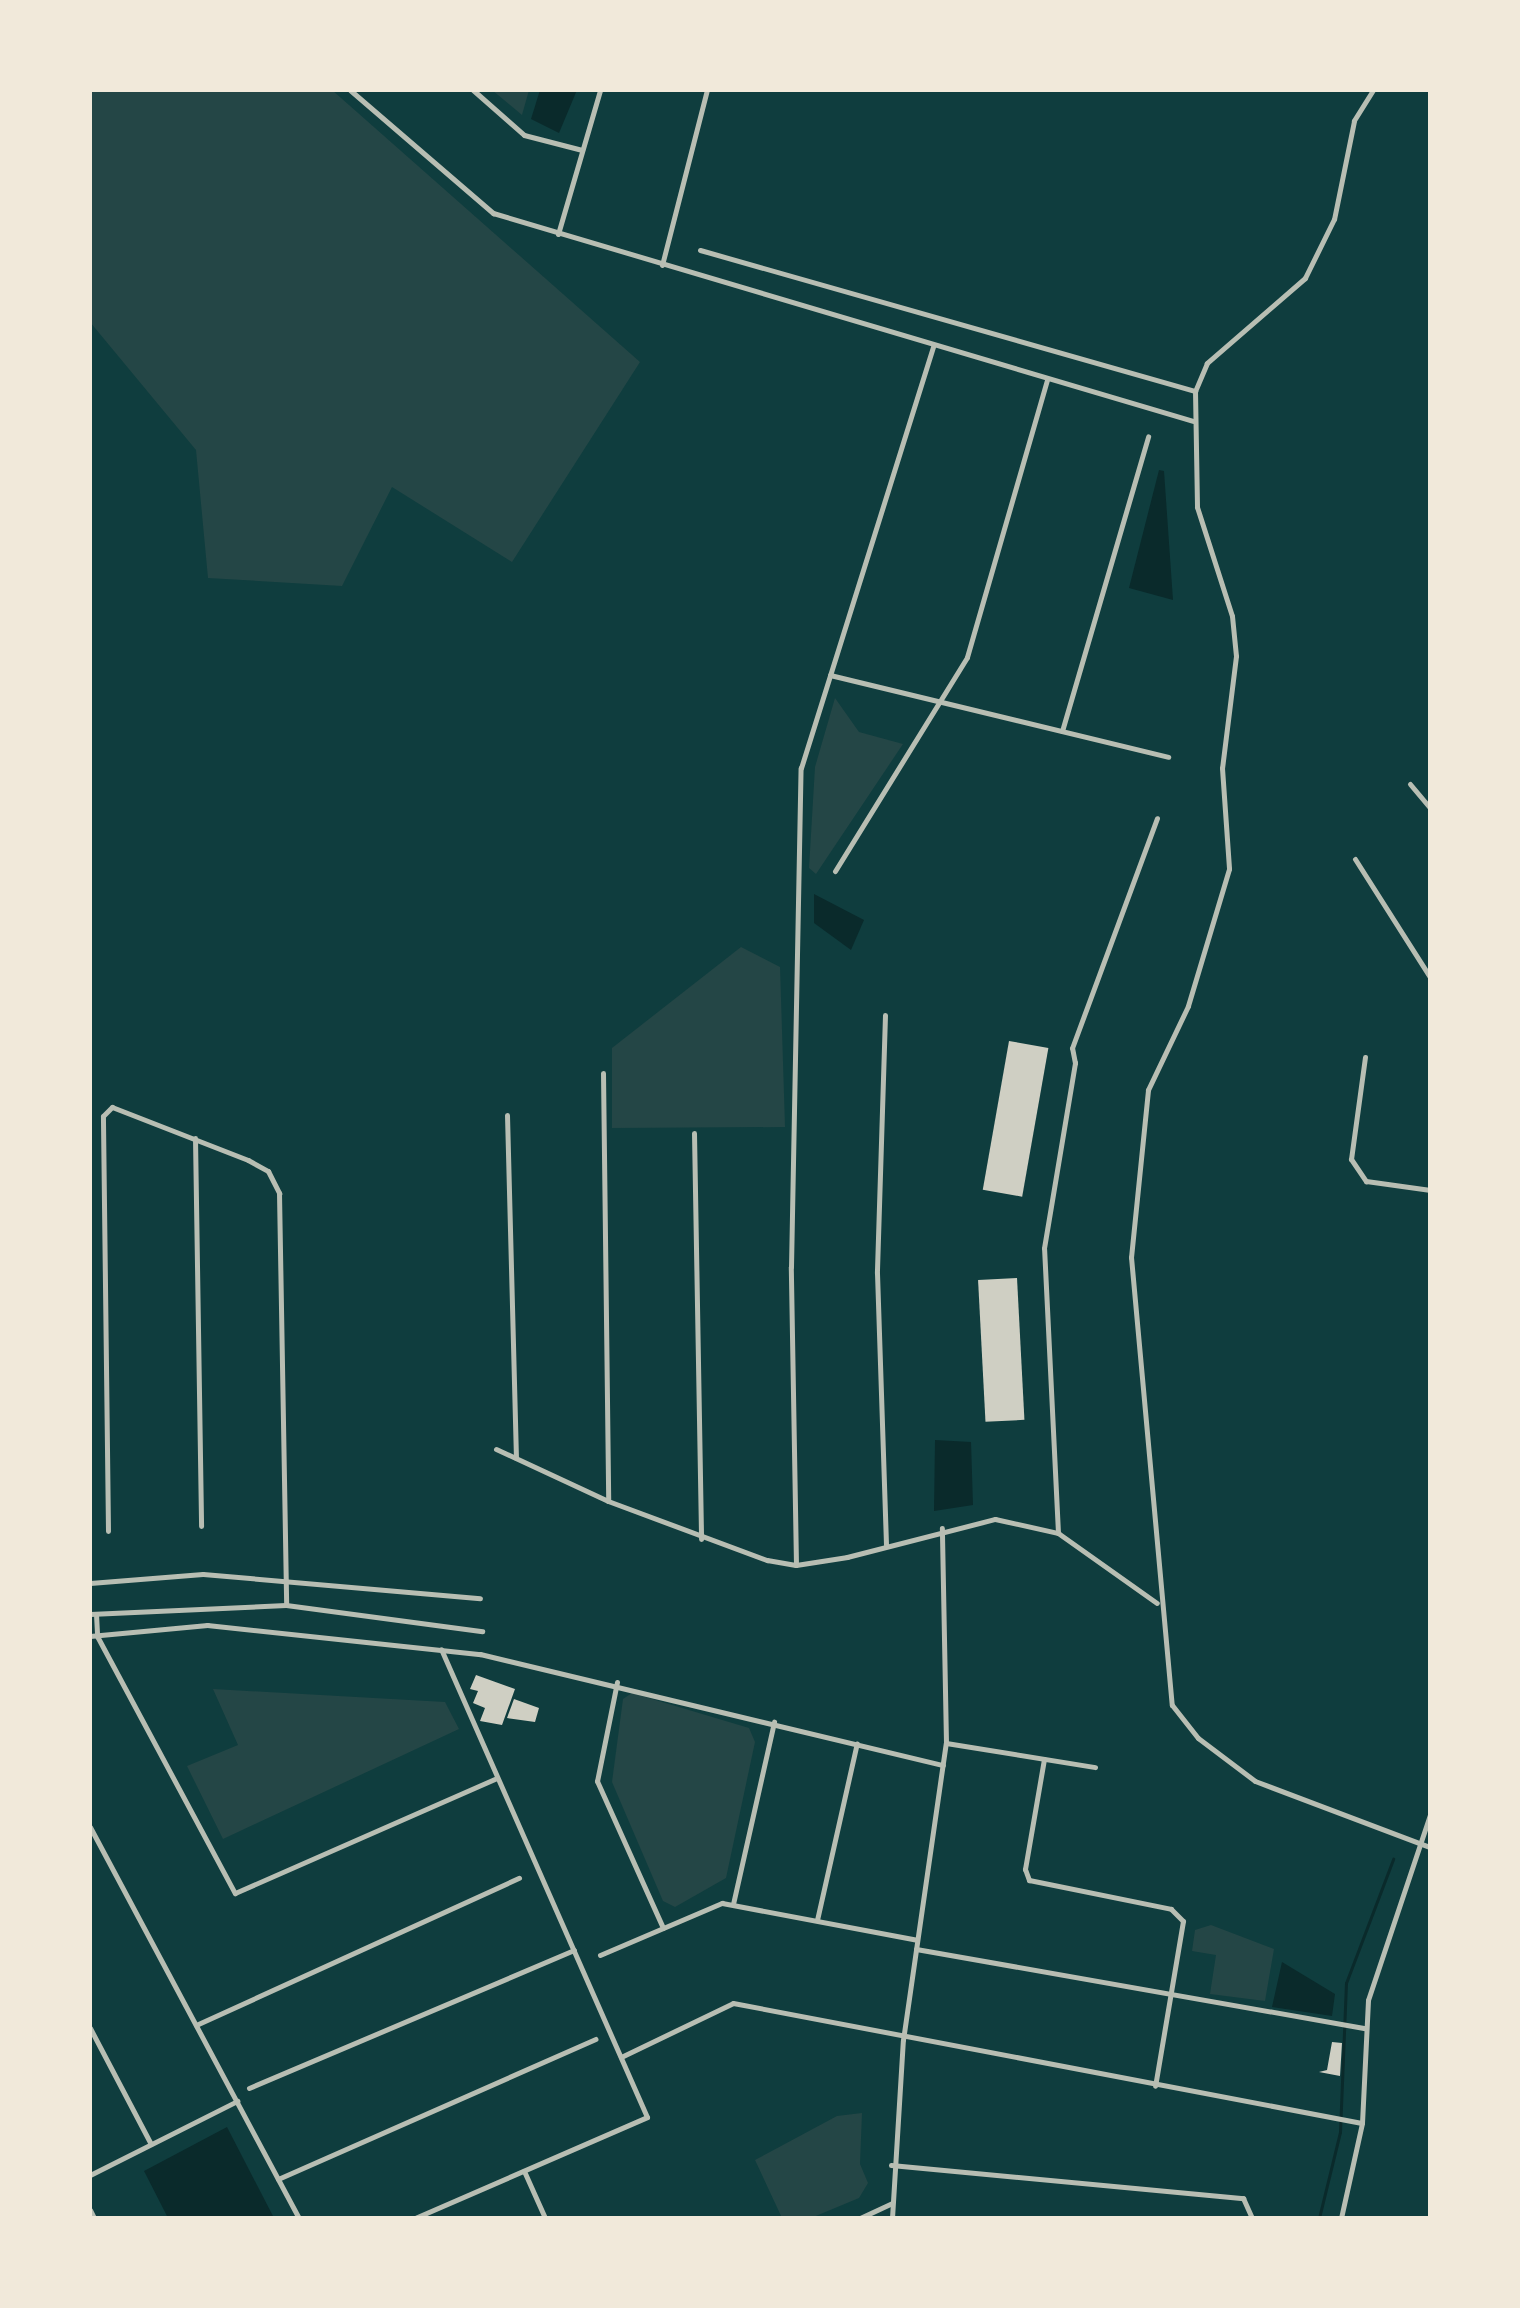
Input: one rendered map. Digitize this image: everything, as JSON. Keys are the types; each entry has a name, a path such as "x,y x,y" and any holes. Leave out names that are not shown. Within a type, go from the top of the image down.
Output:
{"street":[{"path":"350,90 493,213 1193,421"},
{"path":"473,90 524,135 582,150"},
{"path":"558,234 600,90"},
{"path":"662,265 707,90"},
{"path":"1373,90 1354,121 1334,219 1305,278 1207,363 1195,391 1193,421 1197,507 1232,616 1236,656 1222,768 1229,869 1188,1006 1148,1090 1131,1257 1158,1603 1172,1705 1198,1738 1291,1799 1430,1847"},
{"path":"700,250 1195,391"},
{"path":"796,1565 791,1252 801,783 830,675 933,346"},
{"path":"835,871 967,657 1047,379"},
{"path":"1062,731 1148,436"},
{"path":"830,675 939,704 1168,757"},
{"path":"1410,784 1430,808"},
{"path":"1058,1533 1044,1248 1075,1063 1072,1048 1157,818"},
{"path":"1355,859 1430,977"},
{"path":"885,1015 877,1273 886,1545"},
{"path":"1365,1057 1351,1159 1366,1181 1430,1190"},
{"path":"603,1073 608,1501"},
{"path":"108,1531 106,1110 150,1118 268,1171 279,1193 286,1605"},
{"path":"507,1115 516,1458"},
{"path":"694,1133 701,1539"},
{"path":"195,1138 201,1526"},
{"path":"496,1449 608,1501 701,1539 796,1565 886,1545 942,1528 995,1519 1058,1533 1158,1603"},
{"path":"892,2218 891,2165 903,2040 946,1743 942,1528"},
{"path":"90,1583 203,1574 480,1598"},
{"path":"482,1631 286,1605 93,1614 94,1636 235,1893 497,1778"},
{"path":"94,1636 207,1625 441,1649 617,1682 943,1765"},
{"path":"415,2218 647,2117 441,1649"},
{"path":"617,1682 597,1781 663,1928"},
{"path":"733,1904 774,1721"},
{"path":"817,1920 857,1743"},
{"path":"946,1743 1095,1767"},
{"path":"1044,1759 1025,1869 1029,1880 1171,1909 1183,1921 1155,2086"},
{"path":"1341,2218 1362,2123 1365,2028 1430,1815"},
{"path":"90,1827 299,2218"},
{"path":"196,2025 519,1878"},
{"path":"600,1955 663,1928 733,1904 917,1940"},
{"path":"916,1949 1171,1997 1365,2028"},
{"path":"249,2088 574,1950"},
{"path":"621,2057 733,2003 903,2040 1362,2123"},
{"path":"90,2028 151,2144"},
{"path":"278,2179 595,2039"},
{"path":"90,2175 237,2101"},
{"path":"891,2165 1243,2198 1252,2218"},
{"path":"524,2171 545,2218"},
{"path":"860,2218 892,2203"},
{"path":"90,2210 94,2218"}],"shaded area":[{"path":"90,90 332,90 640,362 512,562 392,487 342,586 208,578 196,450 90,322"},
{"path":"492,90 529,90 522,115"},
{"path":"540,90 577,90 559,133 531,119"},
{"path":"1159,470 1164,471 1173,600 1129,588"},
{"path":"835,698 859,732 903,744 816,874 809,868 815,767"},
{"path":"814,894 864,920 851,950 814,923"},
{"path":"741,947 780,967 785,1127 612,1128 612,1048"},
{"path":"935,1440 971,1442 973,1505 934,1511"},
{"path":"213,1689 445,1702 459,1729 223,1839 187,1766 238,1745"},
{"path":"632,1693 749,1728 755,1742 726,1878 675,1907 663,1901 612,1782 623,1699"},
{"path":"1211,1925 1274,1949 1265,2001 1210,1994 1216,1955 1192,1951 1195,1930"},
{"path":"1282,1962 1335,1994 1332,2016 1272,2007"},
{"path":"862,2113 860,2164 868,2183 859,2198 811,2218 782,2218 755,2160 837,2116"},
{"path":"227,2127 274,2218 168,2218 144,2171"}],"building":[{"path":"1009,1041 1048,1048 1022,1197 983,1190"},
{"path":"1017,1278 1024,1420 985,1422 978,1280"},
{"path":"476,1675 515,1689 502,1725 480,1721 485,1708 473,1703 478,1691 470,1689"},
{"path":"514,1699 539,1708 535,1722 507,1718"},
{"path":"1332,2042 1342,2043 1340,2076 1319,2072 1327,2070"}],"waterway":[{"path":"1319,2218 1340,2132 1346,1983 1393,1859"}]}
